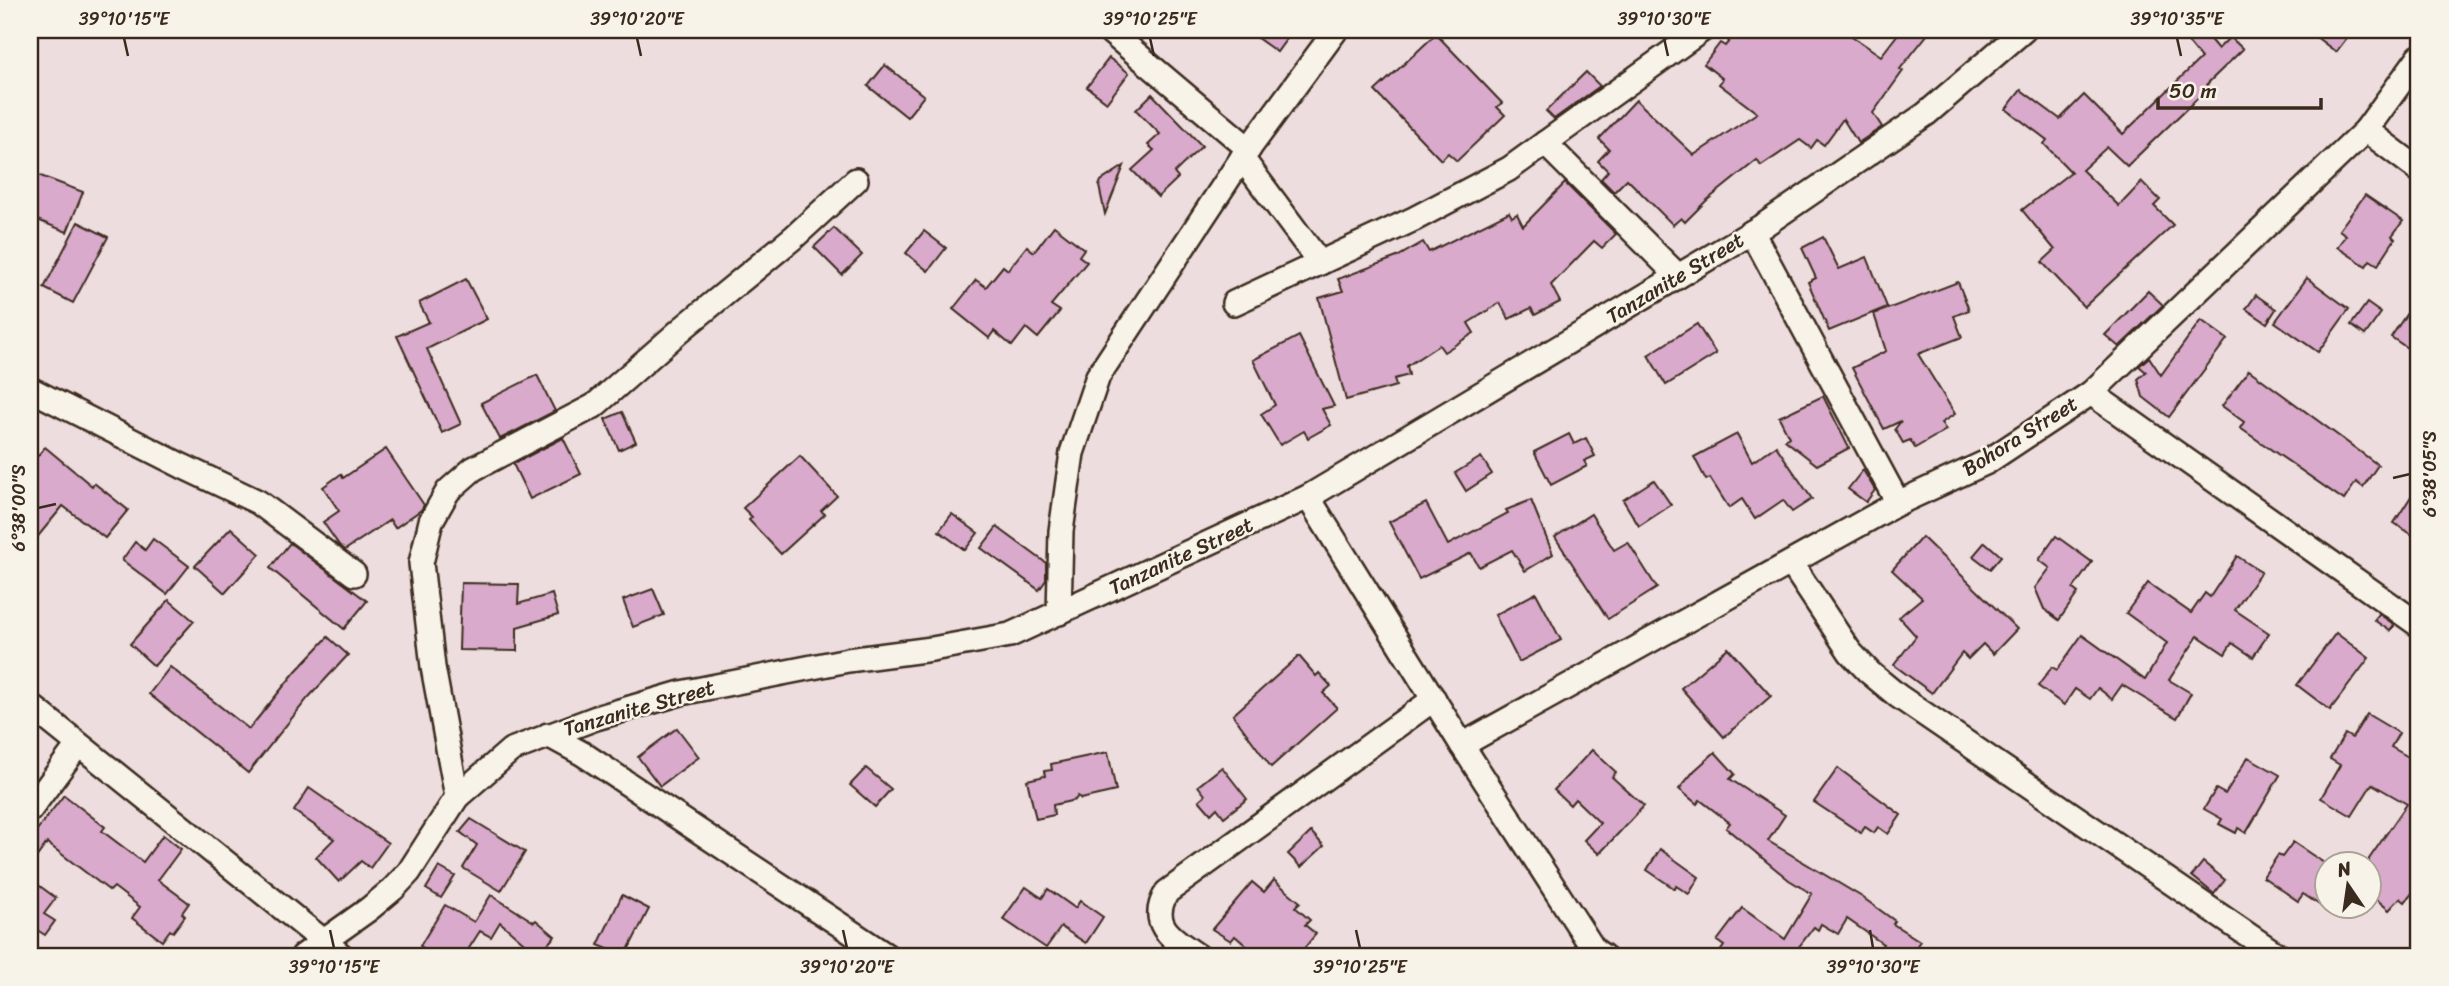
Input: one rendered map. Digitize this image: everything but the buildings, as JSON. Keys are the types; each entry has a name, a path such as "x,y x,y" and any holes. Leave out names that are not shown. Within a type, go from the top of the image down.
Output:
{"street":[{"path":"1108,30 1246,153 1320,263"},
{"path":"1059,613 1061,531 1072,453 1098,376 1246,153 1336,30"},
{"path":"1234,303 1414,219 1509,169 1701,30"},
{"name":"Tanzanite Street","path":"303,956 369,909 409,872 457,797 511,750 596,718 681,693 848,660 1010,635 1308,497 1752,232 1926,114 2024,30"},
{"name":"Bohora Street","path":"1462,746 1898,503 1987,462 2091,393 2366,130 2419,57"},
{"path":"2366,130 2419,170"},
{"path":"1545,143 1678,276"},
{"path":"457,797 433,667 421,564 431,521 448,491 473,469 594,406 683,328 794,237 856,180"},
{"path":"1752,232 1898,503"},
{"path":"30,390 258,502 354,574"},
{"path":"2091,393 2419,625"},
{"path":"1308,497 1462,746 1596,954"},
{"path":"1791,563 1850,652 1898,696 2279,956"},
{"path":"1198,956 1169,936 1160,921 1159,905 1167,892 1434,699"},
{"path":"32,709 341,956"},
{"path":"548,735 583,754 887,956"},
{"path":"30,810 78,745"}]}
